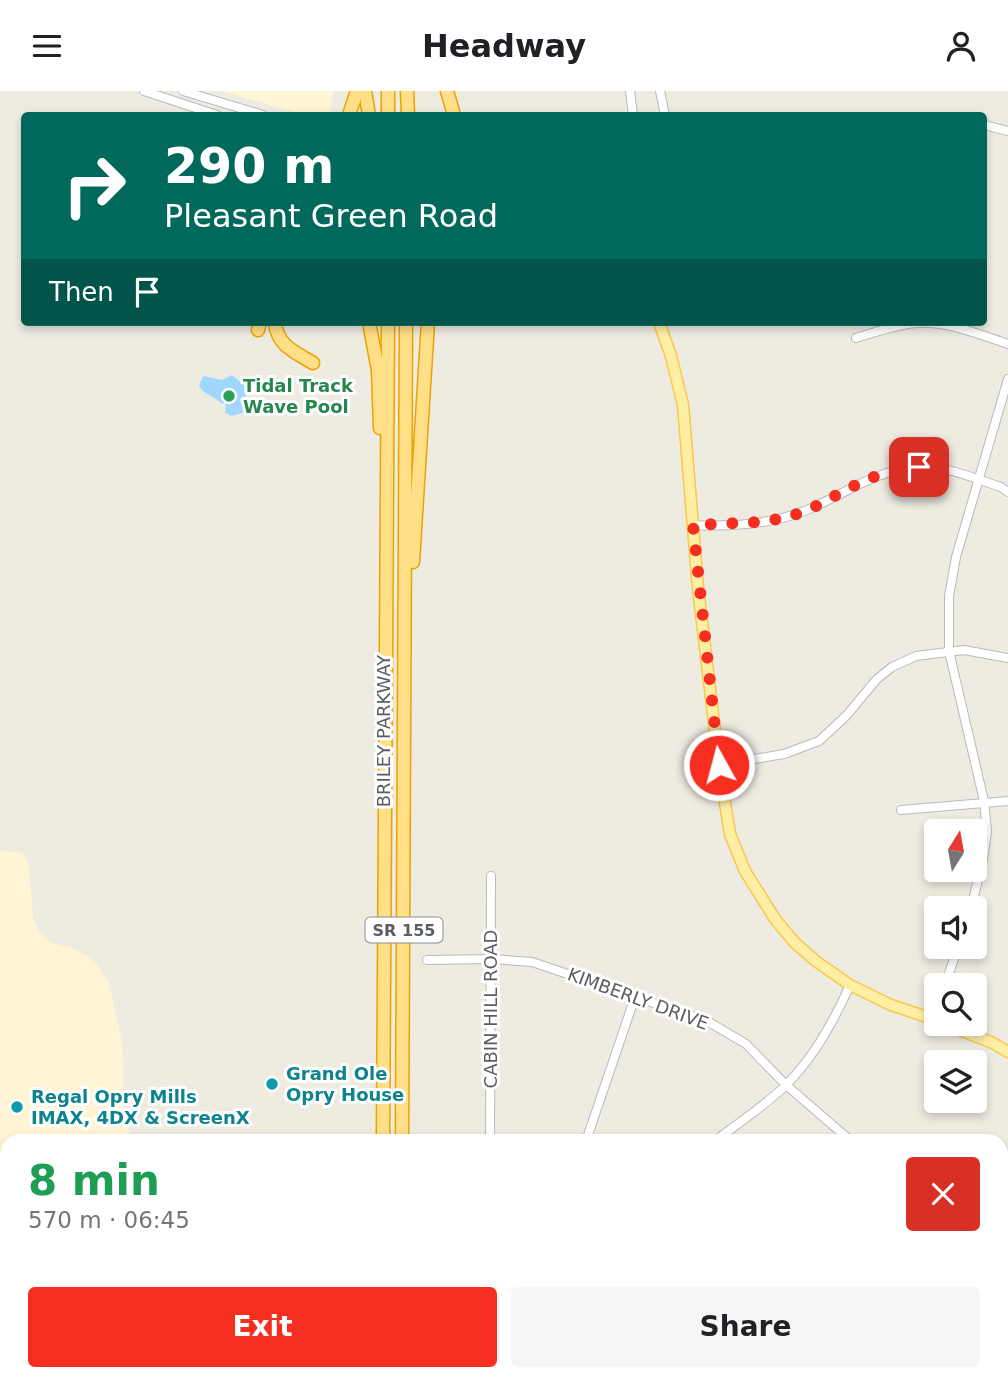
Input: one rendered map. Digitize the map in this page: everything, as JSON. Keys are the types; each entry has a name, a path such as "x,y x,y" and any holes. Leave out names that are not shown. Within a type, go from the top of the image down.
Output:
{"highway":[{"path":"350,112 357,91"},
{"path":"365,91 368,112"},
{"path":"388,91 388,112"},
{"path":"407,91 408,112"},
{"path":"443,112 446,91"},
{"path":"446,91 453,112"},
{"path":"276,326 278,335 288,349 313,363"},
{"path":"370,326 377,370 385,568"},
{"name":"BRILEY PARKWAY","path":"383,1134 388,326"},
{"name":"BRILEY PARKWAY","path":"402,1134 406,326"},
{"path":"405,720 428,326"}],"main road":[{"path":"654,326 665,356 683,425"},
{"path":"660,326 683,405 719,765 730,834 757,894 795,943 850,985 888,1004 924,1015"},
{"path":"977,1036 1008,1052"}],"street":[{"path":"144,91 208,112"},
{"path":"183,91 252,112"},
{"path":"630,91 633,112"},
{"path":"660,91 664,112"},
{"path":"987,126 1008,131"},
{"path":"856,338 906,326"},
{"path":"948,326 1008,344"},
{"path":"974,896 987,832 984,801 949,651 949,596 956,557 1008,379"},
{"path":"693,525 787,518 869,478 919,467 943,470 1001,487 1008,492"},
{"path":"719,765 784,754 819,740 846,716 877,679 892,667 916,656 964,650 1008,658"},
{"path":"901,810 1008,801"},
{"name":"CABIN HILL ROAD","path":"490,1134 491,876"},
{"name":"KIMBERLY DRIVE","path":"427,960 492,959 532,962 707,1021 746,1044 786,1085 843,1134"},
{"path":"725,1134 786,1085 823,1036 850,985"},
{"path":"588,1134 635,996"}],"shaded area":[{"path":"221,91 334,91 329,112 295,112"},
{"path":"0,851 22,852 29,864 33,917 38,931 52,943 72,948 87,956 95,962 109,983 122,1043 124,1122 130,1134 0,1134"}],"water":[{"name":"Tidal Track Wave Pool","path":"232,375 249,389 245,398 249,411 232,416 225,413 226,401 222,404 199,386 203,376 222,380"}],"place":[{"name":"Tidal Track Wave Pool","path":"229,396"},
{"name":"Grand Ole Opry House","path":"272,1084"},
{"name":"Regal Opry Mills IMAX, 4DX & ScreenX","path":"17,1107"}],"route":[{"path":"719,765 693,525 787,518 869,478 919,467"}]}
